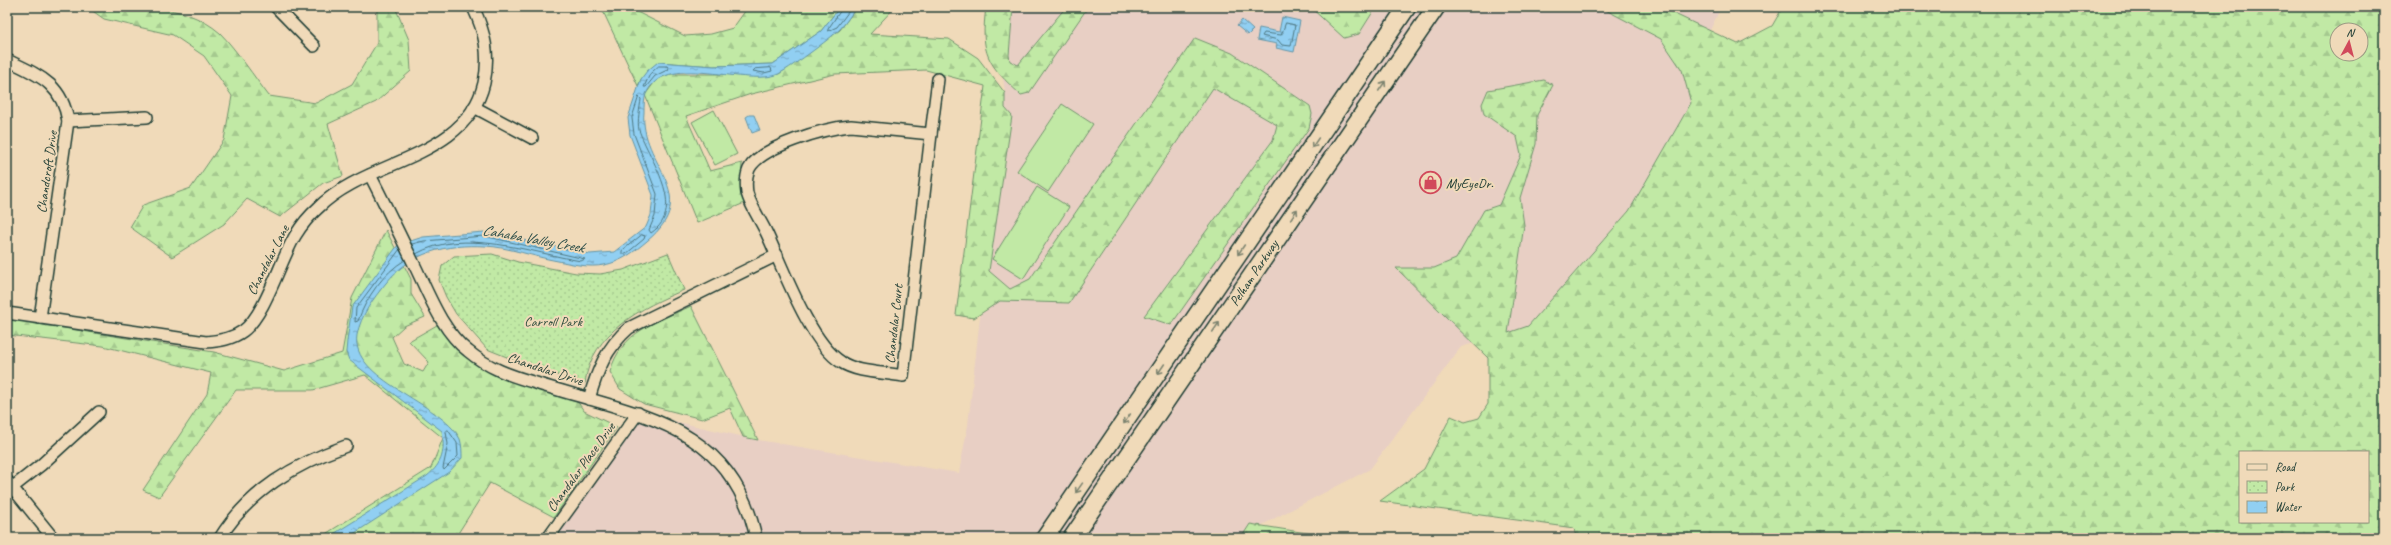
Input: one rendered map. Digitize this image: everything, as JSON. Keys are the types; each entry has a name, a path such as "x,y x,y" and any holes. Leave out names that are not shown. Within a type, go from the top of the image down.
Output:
{"main road":[{"name":"Pelham Parkway","path":"1045,538 1407,7"},
{"name":"Pelham Parkway","path":"1072,538 1436,7"},
{"path":"1337,111 1360,118"},
{"path":"1176,347 1194,359"},
{"path":"1101,456 1119,469"}],"street":[{"path":"276,7 314,46"},
{"name":"Chandalar Lane","path":"7,313 206,342 229,339 243,331 253,321 290,245 303,224 318,207 336,193 448,135 466,118 474,107 483,88 488,56 485,38 473,7"},
{"name":"Chandcroft Drive","path":"7,60 50,83 63,102 68,121 40,318"},
{"name":"Chandalar Court","path":"931,134 870,127 834,127 800,137 757,160 749,169 748,193 808,319 830,353 842,362 856,368 903,376 938,79"},
{"path":"474,107 532,138"},
{"path":"68,121 147,117"},
{"name":"Chandalar Drive","path":"370,175 452,335 474,356 488,365 512,376 638,413 677,429 711,456 738,489 750,517 756,538"},
{"path":"589,399 602,361 613,344 629,328 777,255"},
{"path":"53,538 10,484 41,465 100,412"},
{"name":"Chandalar Place Drive","path":"548,538 638,413"},
{"path":"220,538 246,505 269,485 301,464 346,446"}],"shaded area":[{"path":"1008,7 1721,7 1698,56 1691,103 1629,211 1528,327 1461,347 1370,469 1256,528 1250,538 553,538 638,413 758,440 959,473 968,425 1005,93 1001,62"}],"green space":[{"path":"87,7 157,8 190,15 206,23 220,33 239,55 269,96 316,103 352,84 377,43 377,7 395,7 409,40 411,71 376,102 328,124 343,176 323,183 280,217 247,199 224,224 172,257 130,227 143,205 191,188 224,140 232,96 204,56 173,35 104,19"},
{"path":"601,7 627,7 685,36 711,34 733,28 748,7 840,7 821,31 773,64 714,66 658,62 641,79 638,86"},
{"path":"857,7 895,7 870,34 949,39 978,58 1005,93 1005,108 1012,116 989,271 1010,289 1030,279 1195,38 1232,53 1310,106 1312,114 1309,128 1171,325 1144,316 1273,140 1277,125 1213,88 1069,303 1000,301 974,318 956,315 985,86 926,70 835,74 751,94 686,116 710,171 742,163 741,181 747,202 697,223 645,95 657,79 670,74 779,74 840,30"},
{"path":"986,7 1013,7 1009,55 1010,61 1018,65 1066,7 1088,7 1029,93 1021,95 1000,75 988,57 984,36"},
{"path":"1310,7 1376,7 1359,34 1344,38"},
{"path":"1600,7 1660,7 1738,44 1772,26 1783,7 2384,7 2384,538 1576,538 1574,528 1380,501 1424,469 1451,416 1465,422 1479,418 1488,404 1488,358 1396,268 1434,268 1456,259 1484,210 1499,205 1521,155 1517,137 1484,114 1482,104 1488,90 1544,80 1553,85 1537,115 1536,144 1520,198 1524,225 1508,333 1528,326 1629,211 1691,103 1682,70 1661,39"},
{"path":"1062,104 1093,124 1048,192 1017,171"},
{"path":"714,110 737,154 715,165 692,122"},
{"path":"1037,187 1069,207 1023,279 992,259"},
{"path":"386,230 411,279 411,294 425,317 404,326 392,337 404,364 423,372 429,362 409,341 437,325 461,351 498,377 577,401 584,411 617,427 554,517 490,483 455,538 319,538 431,468 443,438 365,375 313,390 236,390 159,497 143,490 207,394 211,373 103,346 7,335 7,319 214,352 284,371 342,353 352,298"},
{"name":"Carroll Park","path":"668,253 684,290 636,314 621,324 608,336 597,350 589,365 585,383 539,370 487,349 456,314 446,297 439,280 442,266 454,256 492,254 518,262 576,273 600,274 623,270"},
{"path":"691,306 758,440 743,437 730,408 702,419 644,404 620,389 610,372 615,358 631,337 653,323"},
{"path":"1250,524 1338,538 1241,538"}],"water":[{"path":"840,7 857,7 842,27 835,33 799,61 776,75 744,77 705,72 686,72 669,74 656,81 646,94 645,98 645,131 650,147 665,178 670,193 670,208 663,224 647,241 627,256 610,264 587,266 512,250 485,246 471,246 430,252 418,257 396,272 377,295 361,321 357,335 359,351 367,365 382,378 435,413 450,426 460,439 462,446 462,458 449,472 347,538 327,538 427,476 437,466 442,456 442,431 349,360 346,352 352,307 398,245 423,237 484,232 590,254 614,252 646,227 651,215 653,195 630,135 628,118 641,79 647,71 658,62 714,66 773,64 821,31"},
{"path":"1282,17 1300,21 1294,52 1276,48 1277,44 1257,40 1259,28 1279,32"},
{"path":"1242,20 1253,30 1248,35 1237,26"},
{"path":"749,115 754,115 760,130 752,133 746,117"}],"place":[{"name":"MyEyeDr.","path":"1430,183"}],"water label":[{"name":"Cahaba Valley Creek","path":"533,239"}]}
